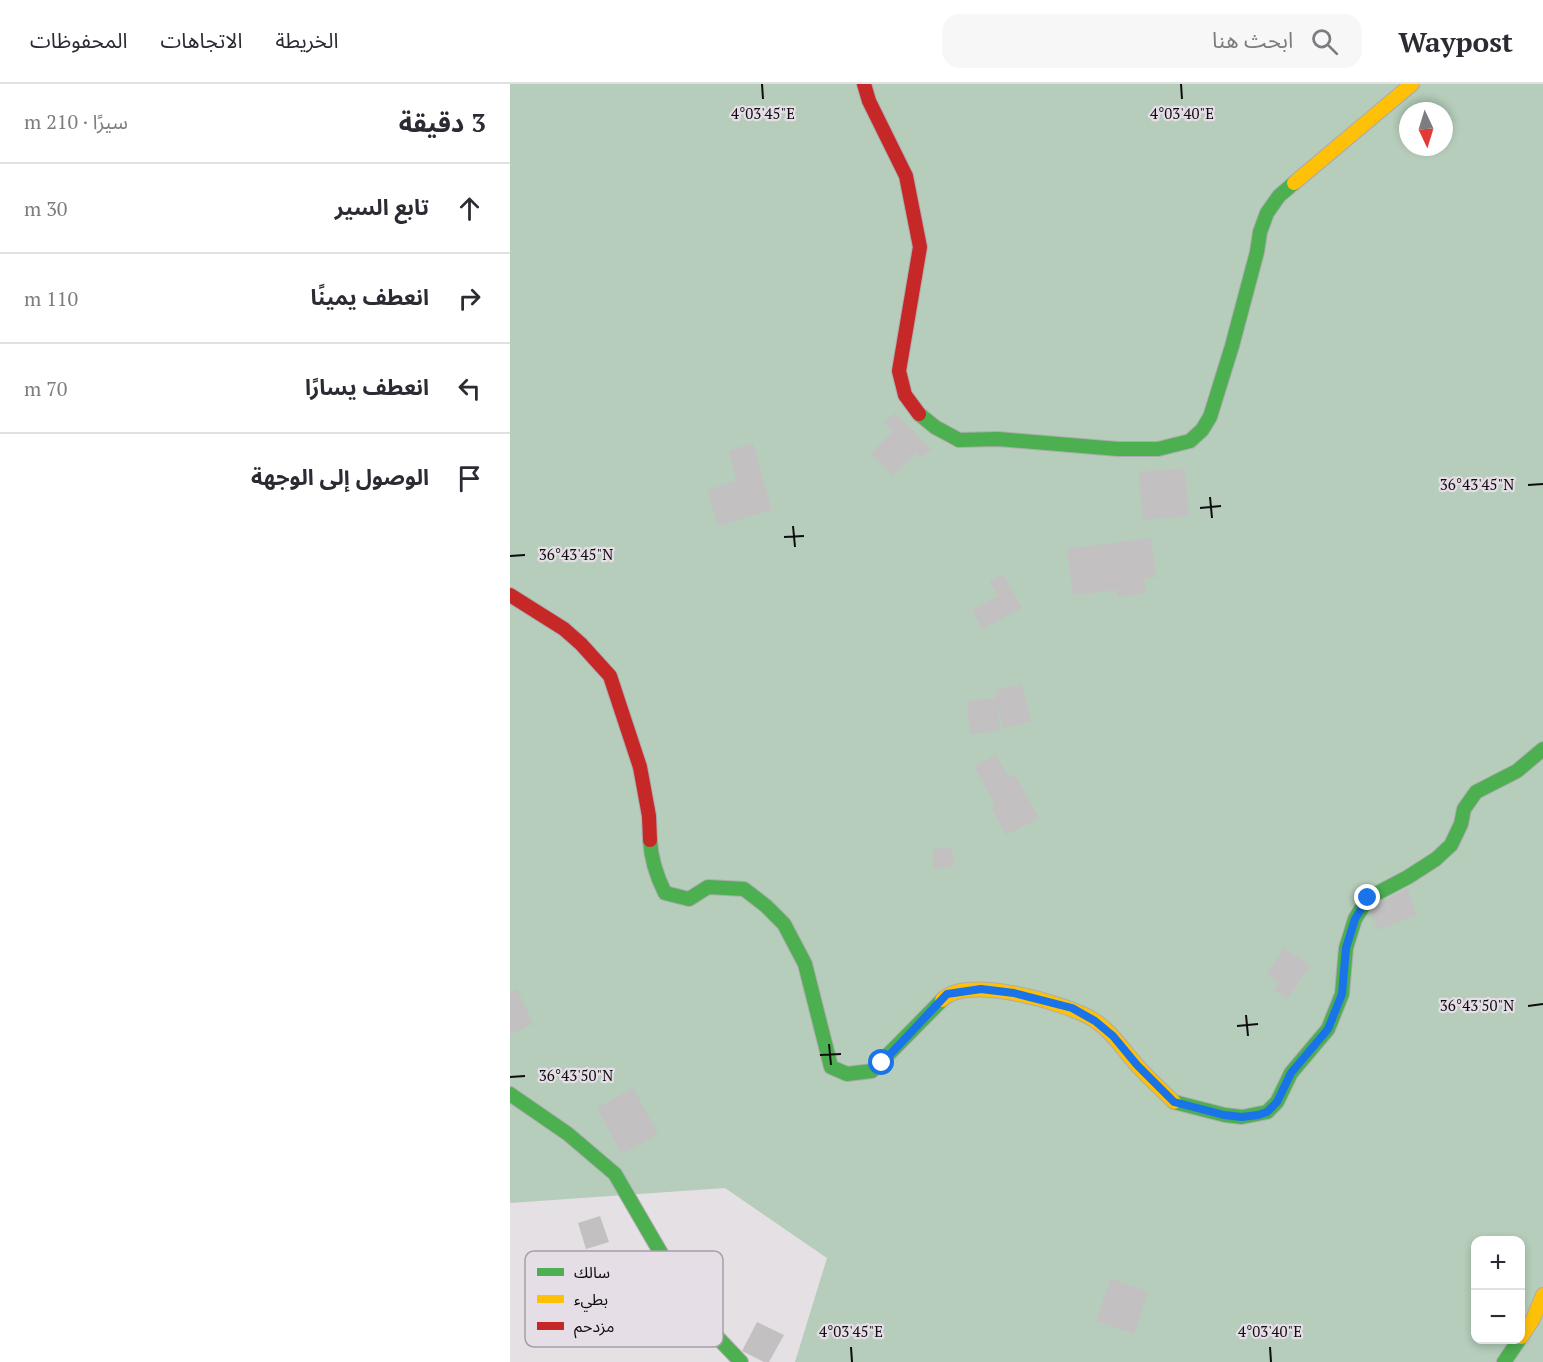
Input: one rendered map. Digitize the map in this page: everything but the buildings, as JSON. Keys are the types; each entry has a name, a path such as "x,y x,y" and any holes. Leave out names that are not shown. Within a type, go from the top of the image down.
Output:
{"street":[{"path":"864,84 869,101 906,176 920,247 899,371 905,394 916,412 935,427 959,440 998,439 1118,449 1158,449 1190,441 1202,430 1210,417 1232,346 1257,252 1260,232 1267,213 1279,196 1412,84"},
{"path":"510,595 564,629 610,676 640,766 649,816 651,857 665,893 689,899 708,887 732,887 744,889 766,906 784,924 806,964 831,1067 847,1074 872,1071 947,994 981,989 1014,993 1072,1008 1095,1021 1113,1036 1137,1065 1174,1102 1224,1115 1242,1117 1267,1112 1277,1102 1291,1073 1328,1029 1342,994 1346,948 1355,919 1368,898 1436,859 1451,845 1461,824 1464,809 1476,792 1517,771 1543,748"},
{"path":"510,1094 568,1134 615,1174 660,1251"},
{"path":"1525,1331 1533,1319 1543,1295"},
{"path":"723,1343 741,1362"},
{"path":"1504,1362 1516,1344"}],"green space":[{"path":"510,84 1543,84 1543,1362 795,1362 827,1258 725,1188 510,1203"}],"traffic: fast":[{"path":"919,414 935,427 959,440 998,439 1118,449 1158,449 1190,441 1202,430 1210,417 1232,346 1257,252 1260,232 1267,213 1279,196 1294,183"},
{"path":"1174,1102 1242,1117 1267,1112 1277,1102 1291,1073 1328,1029 1342,994 1346,948 1355,919 1368,898 1436,859 1451,845 1461,824 1464,809 1476,792 1517,771 1543,749"},
{"path":"650,840 654,867 665,893 689,899 708,887 744,889 784,924 805,964 831,1067 847,1074 872,1071 942,1000"},
{"path":"510,1094 568,1134 615,1174 660,1251"},
{"path":"723,1343 741,1362"},
{"path":"1504,1362 1516,1344"}],"traffic: slow":[{"path":"1294,183 1412,84"},
{"path":"942,1000 954,993 994,990 1040,999 1081,1013 1106,1029 1174,1102"},
{"path":"1525,1331 1543,1295"}],"traffic: jam":[{"path":"864,84 869,101 906,176 920,247 899,371 905,395 919,414"},
{"path":"510,595 564,629 610,676 640,767 649,816 650,840"}],"route":[{"path":"882,1063 947,994 981,989 1014,993 1072,1008 1095,1021 1113,1036 1137,1065 1174,1102 1224,1115 1242,1117 1267,1112 1277,1102 1291,1073 1328,1029 1342,994 1346,948 1355,919 1368,898"}]}
